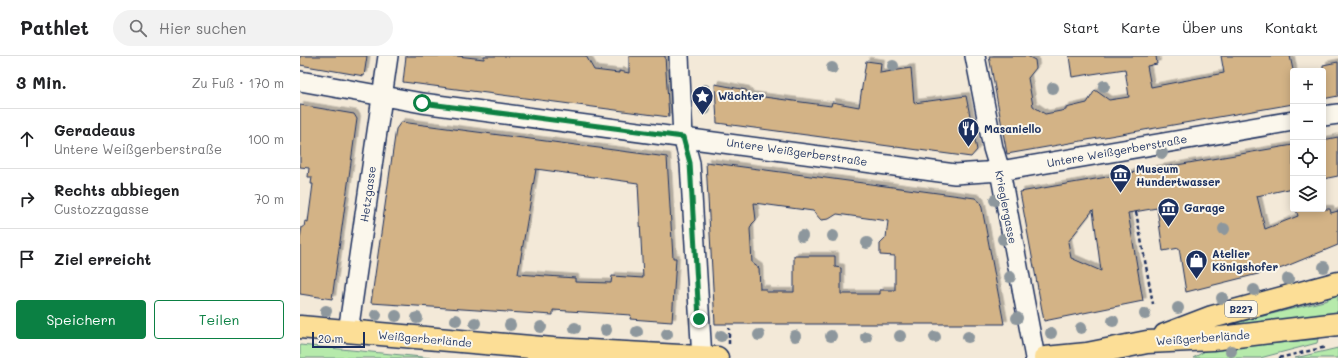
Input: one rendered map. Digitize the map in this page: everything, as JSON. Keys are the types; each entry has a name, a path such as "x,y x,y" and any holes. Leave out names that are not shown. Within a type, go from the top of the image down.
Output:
{"main road":[{"name":"B227","path":"1146,342 1212,317 1338,284"},
{"name":"Weißgerberlände","path":"1045,358 1087,354 1146,342 1212,339 1338,324"},
{"name":"Weißgerberlände","path":"300,327 553,349 717,358"}],"street":[{"name":"Hetzgasse","path":"348,332 388,56"},
{"path":"679,56 683,137 690,163 702,358"},
{"name":"Krieglergasse","path":"975,56 993,148 1000,171 1035,358"},
{"name":"Untere Weißgerberstraße","path":"300,81 383,94 422,103 955,174 1000,171 1290,122"},
{"path":"1326,116 1338,114"}],"path":[{"path":"1136,212 1153,304"},
{"path":"1279,358 1331,346"}],"green space":[{"path":"1338,292 1338,315 1235,327 1235,323 1328,300 1326,294"},
{"path":"1318,339 1317,343 1260,358 1193,358 1207,350"},
{"path":"300,345 432,358 300,358"},
{"path":"1338,348 1338,358 1295,358"}],"building":[{"path":"300,56 367,56 364,76 300,65"},
{"path":"406,56 457,56 484,59 484,56 586,56 594,70 629,73 629,56 665,56 669,117 403,82"},
{"path":"989,56 1027,56 1035,60 1036,68 1028,78 1033,106 1045,114 1066,110 1066,108 1087,103 1095,90 1109,100 1129,97 1125,69 1072,77 1069,56 1156,56 1157,64 1147,66 1151,87 1224,73 1221,56 1290,56 1293,68 1290,68 1290,105 1007,154"},
{"path":"866,61 881,63 880,73 911,68 914,103 966,96 977,150 971,157 717,123 715,84 746,90 749,95 831,106 832,102 859,107"},
{"path":"1338,62 1338,96 1326,98 1326,68 1323,68 1323,65"},
{"path":"300,105 354,114 357,119 332,299 300,294 300,239 302,227 304,227 305,221 308,222 313,184 311,184 312,177 308,177 309,168 300,167"},
{"path":"401,122 667,157 673,258 676,258 672,322 630,319 631,315 553,310 553,315 371,303 396,129","holes":["536,169 638,183 643,278 612,276 611,283 575,282 575,278 518,274"]},
{"path":"1338,137 1338,176 1326,178 1326,140"},
{"path":"1290,146 1290,189 1257,196 1265,229 1298,216 1297,212 1326,212 1326,209 1330,209 1331,213 1338,211 1338,245 1282,268 1186,292 1179,248 1163,251 1157,208 1128,213 1143,301 1044,321 1020,192","holes":["1093,210 1101,271 1071,258 1068,242"]},
{"path":"706,162 975,198 980,202 1004,324 715,324","holes":["754,203 813,211 821,220 829,219 837,214 888,221 886,238 880,244 880,255 895,256 895,290 880,290 880,294 841,294 841,268 835,267 835,256 794,256 794,292 766,292 766,289 760,289 759,268 752,263 750,229 756,220"]}],"place":[{"name":"Wächter","path":"703,116"},
{"name":"Masaniello","path":"968,148"},
{"name":"Museum Hundertwasser","path":"1120,194"},
{"name":"Garage","path":"1168,228"},
{"name":"Atelier Königshofer","path":"1197,280"}],"route":[{"path":"422,103 683,137 690,163 699,319"}]}
